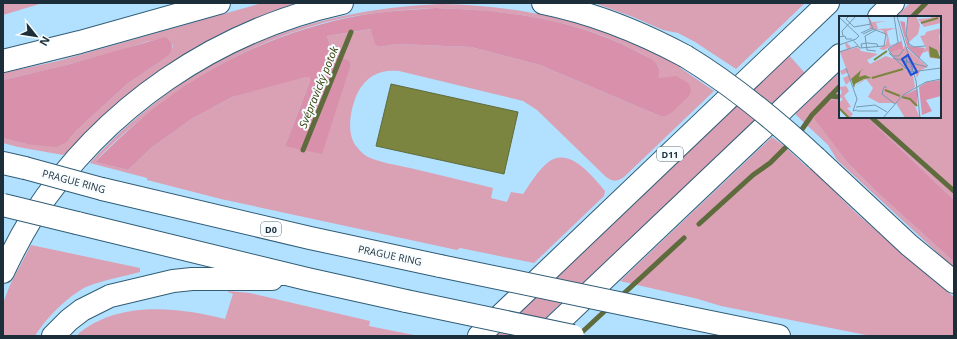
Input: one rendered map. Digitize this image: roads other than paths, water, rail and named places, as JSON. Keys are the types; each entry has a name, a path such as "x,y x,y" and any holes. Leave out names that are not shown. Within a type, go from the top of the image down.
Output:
{"main road":[{"path":"3,61 80,42 219,3"},
{"path":"3,272 33,217 54,187 90,145 141,98 165,80 198,59 238,38 287,18 342,3"},
{"path":"543,3 596,17 618,25 660,43 720,77 780,124 904,240 954,282"},
{"name":"D11","path":"479,336 828,3"},
{"path":"880,16 893,3"},
{"path":"544,336 839,55"},
{"name":"PRAGUE RING","path":"3,163 102,189 296,235 779,336"},
{"path":"3,206 307,279 573,336"},
{"path":"53,336 69,320 96,302 110,296 155,285 192,279 307,279"}],"waterway":[{"path":"913,16 926,3"},
{"name":"Svépravický potok","path":"303,150 351,32"},
{"path":"798,135 812,115 839,87"},
{"path":"830,96 839,97"},
{"path":"872,118 954,191"},
{"path":"699,224 753,175 770,163 791,142"},
{"path":"620,297 684,238"},
{"path":"579,335 608,308"}]}
